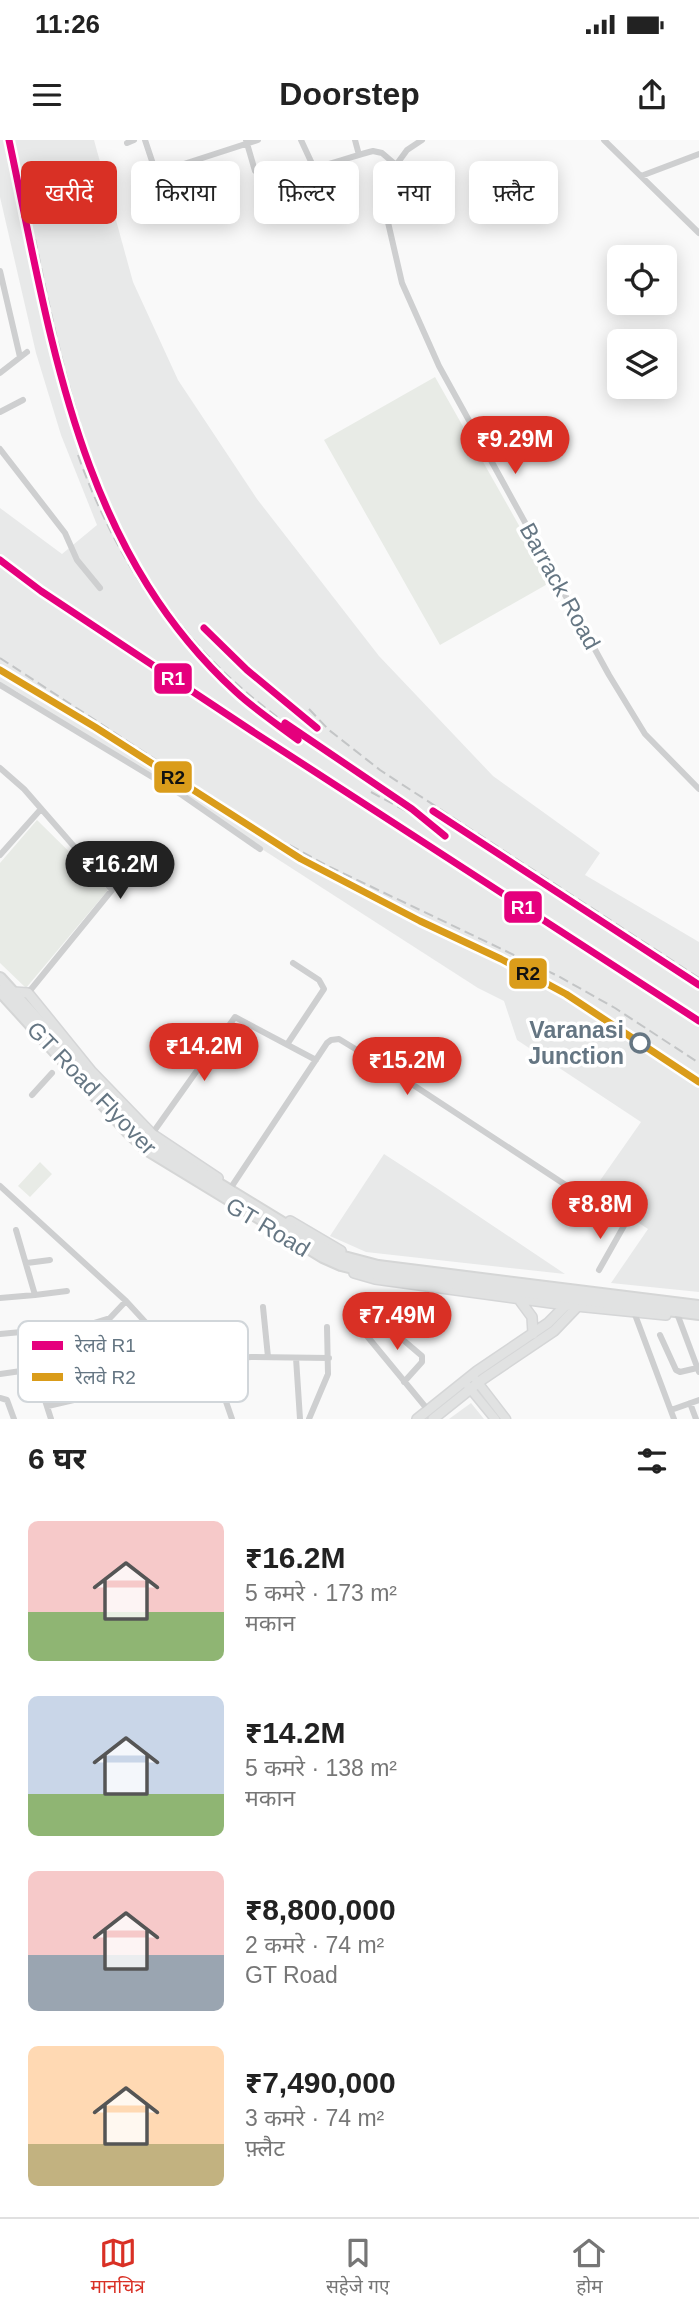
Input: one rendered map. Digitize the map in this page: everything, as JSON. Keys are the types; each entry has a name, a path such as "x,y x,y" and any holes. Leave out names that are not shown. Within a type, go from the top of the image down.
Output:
{"highway":[{"name":"GT Road","path":"0,978 7,993"},
{"name":"GT Road Flyover","path":"7,993 23,1001 152,1143 327,1250 379,1266 699,1304"},
{"name":"GT Road Flyover","path":"23,1001 128,1132 146,1149 323,1257 377,1275 699,1317"}],"main road":[{"path":"7,993 23,1001"},
{"name":"GT Road","path":"7,993 14,1011 143,1151 164,1166 343,1270 375,1279 566,1305 699,1317"},
{"name":"GT Road","path":"23,1001 152,1134 232,1186 341,1251 368,1262 699,1304"},
{"path":"518,1298 532,1317 533,1334"},
{"path":"423,1416 548,1323 566,1305"},
{"path":"471,1382 554,1331 578,1306"},
{"path":"433,1419 449,1399"}],"street":[{"path":"145,140 156,173 258,140"},
{"path":"301,140 311,161"},
{"path":"355,140 359,155"},
{"path":"399,161 407,150 422,140"},
{"path":"604,140 699,233"},
{"path":"246,142 254,168"},
{"path":"338,161 373,151 382,153 391,161"},
{"path":"641,176 699,154"},
{"name":"Barrack Road","path":"388,224 402,283 439,366 645,734 699,789"},
{"path":"0,271 20,357"},
{"path":"0,317 10,314"},
{"path":"0,373 27,352"},
{"path":"0,412 23,400"},
{"path":"0,449 65,533 82,568 100,588"},
{"path":"0,685 182,794 260,849"},
{"path":"0,768 24,789 112,890 23,1001"},
{"path":"0,855 41,809"},
{"path":"288,1043 324,989 319,980 293,963"},
{"path":"152,1134 235,1017 316,1060"},
{"path":"232,1186 327,1044 331,1040 339,1040 398,1075 625,1224 599,1270"},
{"path":"32,1096 52,1073"},
{"path":"0,1186 144,1321"},
{"path":"16,1230 35,1295"},
{"path":"27,1263 50,1259"},
{"path":"0,1298 67,1291"},
{"path":"102,1321 110,1318 126,1301"},
{"path":"263,1307 268,1357"},
{"path":"634,1311 674,1419"},
{"path":"660,1335 676,1370 682,1372 698,1366 678,1316"},
{"path":"382,1322 422,1356 422,1362 404,1382"},
{"path":"309,1419 328,1374 327,1327"},
{"path":"0,1334 18,1332"},
{"path":"367,1335 404,1382 423,1416"},
{"path":"248,1358 329,1358"},
{"path":"296,1358 300,1419"},
{"path":"0,1374 18,1372"},
{"path":"471,1382 495,1419"},
{"path":"471,1382 506,1419"},
{"path":"0,1398 7,1400 14,1419"},
{"path":"671,1410 699,1400"},
{"path":"47,1402 51,1419"},
{"path":"48,1406 65,1402"},
{"path":"226,1402 232,1419"},
{"path":"690,1403 696,1419"}],"shaded area":[{"path":"0,140 94,140 100,161 21,161 21,224 117,224 133,282 178,380 257,499 379,656 493,776 600,853 585,875 699,942 699,1292 611,1283 648,1229 592,1192 641,1122 517,1040 504,1001 478,988 16,691 0,685 0,508 62,554 97,525 61,435 36,353 0,197"},
{"path":"435,377 551,582 440,645 324,440"},
{"path":"37,820 108,890 26,988 0,963 0,863"},
{"path":"384,1154 565,1274 366,1252 330,1236"},
{"path":"40,1162 52,1174 30,1197 18,1186"},
{"path":"471,1403 484,1419 449,1419"}],"railway":[{"path":"9,140 32,250"},
{"path":"35,239 62,357 97,473 121,528 150,580 185,629 227,675 264,707 386,791"},
{"path":"78,455 118,546 173,629"},
{"path":"0,658 271,835 326,865 558,976 615,1008 699,1063"},
{"path":"309,709 329,730 380,770 699,978"},
{"path":"371,792 419,818"},
{"path":"494,955 566,994 699,1082"}],"rail line":[{"name":"R1","path":"9,140 58,363 79,435 106,505 139,572 182,634 235,691 298,740"},
{"name":"R1","path":"0,560 41,591 252,731 699,1021"},
{"name":"R1","path":"204,628 247,670 317,728"},
{"name":"R2","path":"0,670 95,727 301,859 566,994 699,1082"},
{"name":"R1","path":"285,723 412,809 445,836"},
{"name":"R1","path":"433,811 699,985"}],"place":[{"name":"Varanasi Junction","path":"640,1043"}]}
